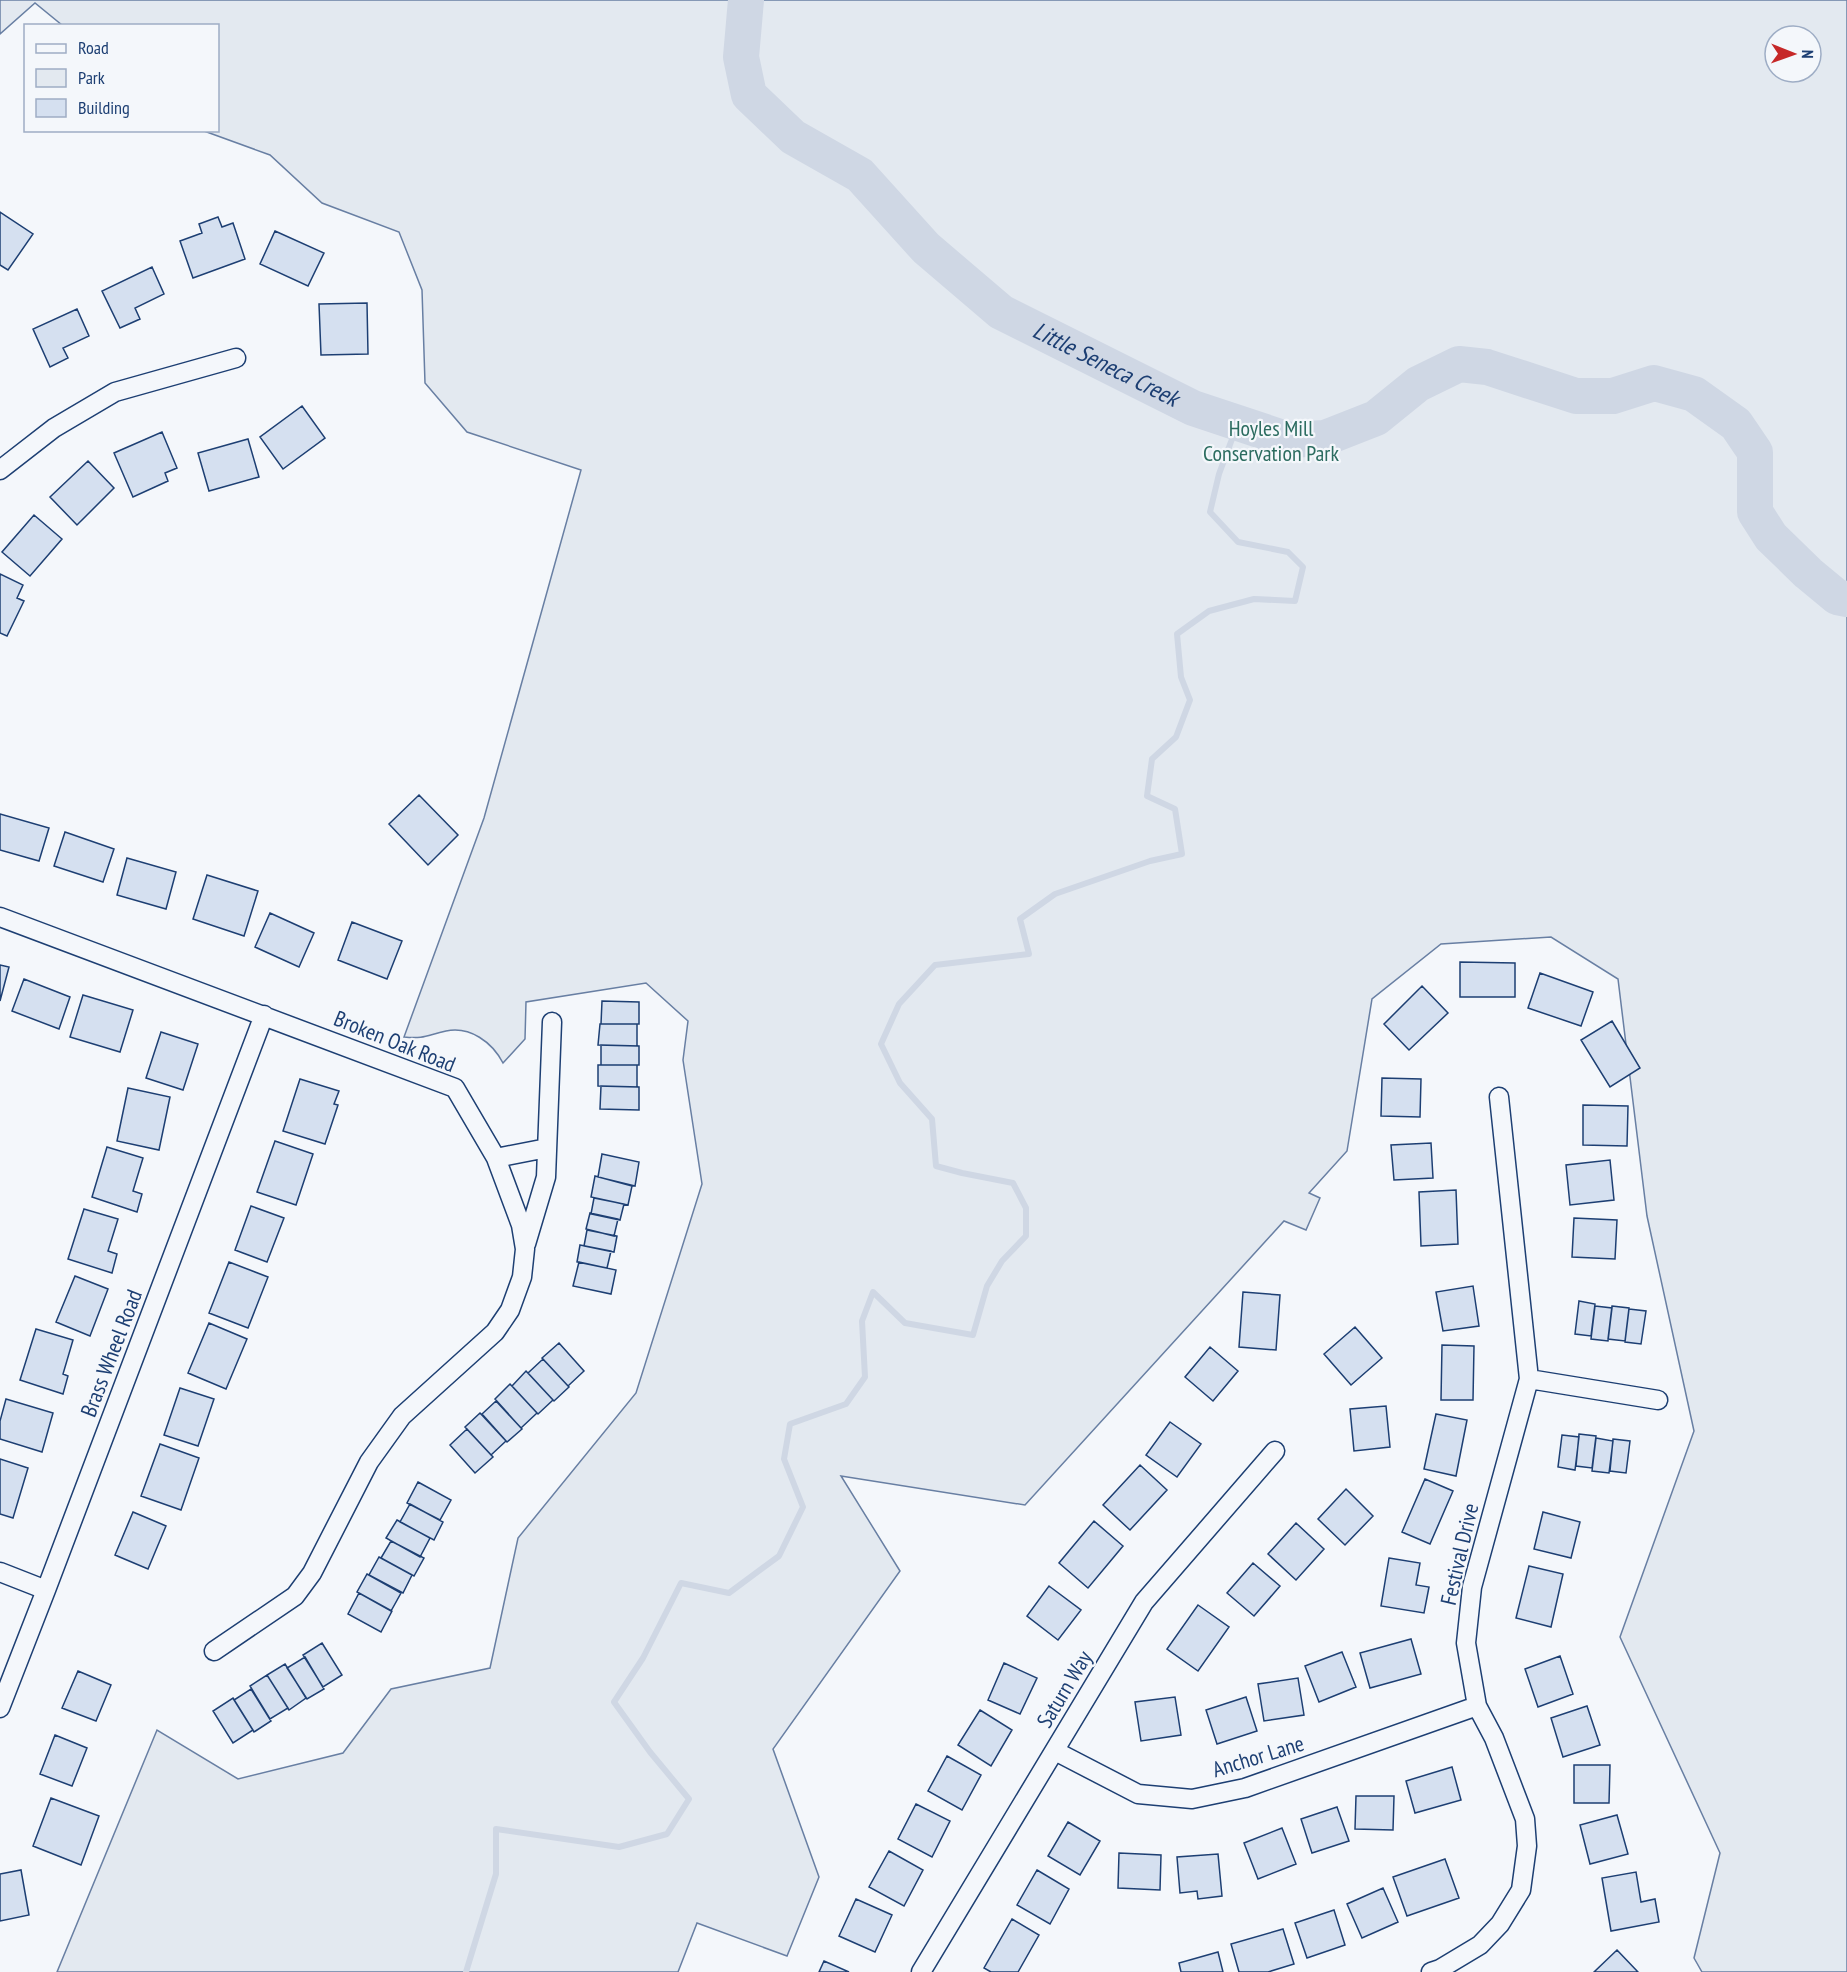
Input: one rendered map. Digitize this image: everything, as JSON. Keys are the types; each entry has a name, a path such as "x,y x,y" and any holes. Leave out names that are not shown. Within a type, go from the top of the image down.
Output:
{"street":[{"path":"0,470 54,428 115,392 236,358"},
{"name":"Broken Oak Road","path":"0,917 455,1088 496,1158 521,1225 525,1249 522,1277 510,1310 495,1332 402,1416 369,1462 312,1573 295,1596 214,1651"},
{"name":"Brass Wheel Road","path":"0,1708 264,1015"},
{"path":"525,1249 546,1177 552,1022"},
{"name":"Festival Drive","path":"1431,1972 1480,1945 1500,1924 1521,1890 1527,1846 1525,1819 1494,1738 1477,1706 1466,1643 1472,1587 1529,1379 1499,1097"},
{"path":"496,1158 547,1148"},
{"path":"1529,1379 1658,1400"},
{"name":"Saturn Way","path":"921,1972 1144,1602 1275,1451"},
{"path":"0,1572 46,1590"},
{"name":"Anchor Lane","path":"1055,1751 1138,1794 1192,1799 1245,1788 1477,1706"}],"green space":[{"name":"Hoyles Mill Conservation Park","path":"0,0 1847,0 1847,1972 1702,1972 1694,1958 1720,1853 1620,1637 1694,1431 1647,1216 1618,979 1551,937 1441,944 1372,999 1347,1151 1309,1193 1320,1198 1306,1230 1284,1221 1025,1505 841,1476 900,1571 773,1749 819,1877 787,1956 697,1923 678,1972 57,1972 157,1730 238,1779 343,1753 391,1689 490,1668 518,1538 636,1393 702,1184 683,1060 688,1021 646,983 526,1002 525,1039 503,1063 493,1048 472,1033 455,1030 422,1037 404,1037 484,818 581,470 467,432 425,383 422,290 399,232 322,203 270,155 207,132 219,132 219,24 61,24 35,3 0,34"}],"building":[{"path":"0,212 33,234 8,270 0,265"},
{"path":"218,217 222,227 233,223 245,259 193,278 180,241 202,233 199,224"},
{"path":"275,231 324,253 308,286 260,264"},
{"path":"152,267 164,294 135,308 140,319 120,328 102,291"},
{"path":"367,303 368,354 321,355 319,304"},
{"path":"77,309 89,336 63,348 68,358 50,367 33,329"},
{"path":"302,406 325,438 283,469 260,437"},
{"path":"162,432 177,468 165,473 168,481 133,497 114,453"},
{"path":"248,439 259,477 209,491 198,453"},
{"path":"88,461 114,488 77,525 50,497"},
{"path":"34,515 62,539 30,576 2,552"},
{"path":"0,574 23,585 17,598 24,601 7,636 0,633"},
{"path":"419,795 458,835 428,865 389,824"},
{"path":"0,814 49,828 39,861 0,850"},
{"path":"65,832 114,849 103,882 54,866"},
{"path":"127,858 176,872 166,909 117,895"},
{"path":"207,875 258,891 244,936 193,919"},
{"path":"270,913 314,933 299,967 255,947"},
{"path":"352,922 402,941 387,979 338,960"},
{"path":"1460,962 1515,963 1515,997 1460,997"},
{"path":"0,965 9,967 0,1001"},
{"path":"1540,973 1593,992 1581,1026 1528,1008"},
{"path":"24,979 70,997 59,1029 12,1011"},
{"path":"1422,986 1448,1013 1409,1050 1384,1024"},
{"path":"83,995 133,1010 120,1052 70,1037"},
{"path":"602,1001 639,1002 639,1024 601,1024"},
{"path":"1612,1021 1640,1068 1610,1087 1581,1040"},
{"path":"600,1024 637,1024 637,1046 598,1045"},
{"path":"161,1032 198,1044 183,1090 146,1078"},
{"path":"601,1045 639,1046 639,1065 601,1065"},
{"path":"598,1065 637,1065 637,1087 598,1086"},
{"path":"1382,1078 1421,1079 1420,1117 1381,1116"},
{"path":"300,1079 339,1091 334,1104 338,1105 325,1144 283,1131"},
{"path":"601,1086 639,1087 639,1110 600,1109"},
{"path":"128,1088 170,1097 159,1150 117,1141"},
{"path":"1583,1105 1628,1106 1627,1146 1583,1145"},
{"path":"275,1141 313,1154 296,1205 257,1192"},
{"path":"1431,1143 1433,1178 1394,1180 1391,1145"},
{"path":"107,1147 143,1158 133,1191 142,1194 137,1212 92,1197"},
{"path":"602,1154 639,1162 635,1186 598,1177"},
{"path":"1610,1160 1614,1200 1570,1205 1566,1165"},
{"path":"595,1176 632,1186 628,1205 591,1197"},
{"path":"1456,1190 1458,1244 1421,1246 1419,1192"},
{"path":"594,1198 624,1204 620,1220 591,1214"},
{"path":"251,1206 284,1218 267,1262 235,1250"},
{"path":"84,1209 118,1219 108,1251 117,1254 112,1273 68,1259"},
{"path":"590,1213 618,1219 614,1236 586,1229"},
{"path":"1574,1218 1617,1220 1615,1259 1572,1257"},
{"path":"587,1230 617,1236 614,1252 584,1246"},
{"path":"580,1245 611,1251 607,1268 577,1262"},
{"path":"229,1262 268,1277 248,1328 209,1313"},
{"path":"579,1262 616,1270 611,1294 573,1286"},
{"path":"75,1276 108,1289 90,1336 56,1322"},
{"path":"1473,1286 1479,1326 1443,1331 1436,1292"},
{"path":"1243,1292 1280,1295 1276,1350 1239,1347"},
{"path":"1579,1301 1595,1304 1591,1336 1575,1334"},
{"path":"1595,1306 1612,1308 1608,1341 1591,1339"},
{"path":"1612,1306 1629,1308 1625,1341 1608,1339"},
{"path":"1629,1309 1646,1311 1641,1344 1625,1342"},
{"path":"209,1323 247,1339 226,1389 188,1373"},
{"path":"1355,1327 1382,1358 1351,1385 1324,1354"},
{"path":"36,1329 73,1340 63,1374 68,1376 63,1394 20,1380"},
{"path":"559,1343 584,1371 568,1386 542,1358"},
{"path":"1442,1345 1474,1346 1473,1400 1441,1400"},
{"path":"1210,1347 1238,1371 1213,1401 1185,1377"},
{"path":"543,1359 569,1387 554,1401 528,1373"},
{"path":"526,1371 553,1400 538,1414 512,1386"},
{"path":"510,1384 537,1413 521,1428 495,1399"},
{"path":"180,1388 214,1399 198,1446 164,1435"},
{"path":"6,1399 53,1413 42,1452 0,1439 0,1421"},
{"path":"496,1401 522,1429 507,1442 482,1414"},
{"path":"1386,1406 1390,1447 1354,1451 1350,1409"},
{"path":"480,1413 506,1441 491,1455 465,1427"},
{"path":"1436,1414 1467,1420 1456,1476 1424,1469"},
{"path":"1170,1422 1201,1444 1177,1477 1146,1455"},
{"path":"467,1429 493,1457 475,1473 450,1445"},
{"path":"1579,1434 1596,1436 1592,1468 1576,1466"},
{"path":"1562,1435 1579,1437 1575,1470 1558,1467"},
{"path":"1596,1438 1613,1441 1609,1473 1592,1471"},
{"path":"1613,1439 1630,1441 1626,1473 1610,1471"},
{"path":"160,1444 199,1458 181,1510 141,1496"},
{"path":"0,1459 28,1468 13,1518 0,1514"},
{"path":"1140,1465 1167,1490 1130,1530 1103,1505"},
{"path":"1425,1479 1453,1491 1430,1544 1402,1532"},
{"path":"418,1482 451,1500 440,1520 407,1503"},
{"path":"1346,1489 1373,1516 1345,1545 1318,1519"},
{"path":"410,1504 443,1522 434,1540 400,1522"},
{"path":"133,1512 166,1526 148,1569 115,1555"},
{"path":"1543,1512 1580,1522 1571,1558 1534,1549"},
{"path":"397,1520 430,1538 420,1557 386,1538"},
{"path":"1094,1521 1123,1546 1088,1588 1059,1563"},
{"path":"1296,1523 1324,1549 1296,1580 1268,1554"},
{"path":"391,1541 424,1558 414,1576 381,1558"},
{"path":"379,1557 412,1575 403,1593 369,1575"},
{"path":"1389,1558 1420,1563 1416,1585 1429,1587 1424,1613 1381,1606"},
{"path":"1253,1563 1280,1586 1254,1616 1227,1593"},
{"path":"1529,1566 1563,1574 1551,1627 1516,1618"},
{"path":"367,1574 401,1593 391,1611 357,1592"},
{"path":"1049,1586 1081,1610 1058,1640 1027,1616"},
{"path":"359,1593 392,1611 381,1632 348,1614"},
{"path":"1198,1605 1229,1627 1198,1671 1167,1649"},
{"path":"1411,1639 1421,1674 1370,1688 1360,1653"},
{"path":"322,1643 342,1675 323,1687 303,1655"},
{"path":"1342,1652 1356,1687 1319,1702 1305,1666"},
{"path":"1560,1656 1573,1694 1538,1707 1525,1669"},
{"path":"305,1657 324,1689 307,1699 287,1668"},
{"path":"1004,1663 1037,1678 1020,1714 988,1700"},
{"path":"285,1664 306,1698 289,1710 267,1675"},
{"path":"78,1671 111,1685 96,1721 62,1708"},
{"path":"267,1675 288,1708 270,1719 250,1686"},
{"path":"1298,1678 1304,1715 1264,1721 1258,1684"},
{"path":"251,1689 271,1721 254,1732 234,1700"},
{"path":"1175,1697 1181,1735 1141,1741 1135,1702"},
{"path":"1246,1697 1257,1731 1217,1744 1206,1710"},
{"path":"233,1698 253,1730 233,1743 213,1711"},
{"path":"1587,1706 1600,1745 1563,1757 1551,1718"},
{"path":"980,1710 1012,1730 991,1766 958,1745"},
{"path":"55,1735 87,1748 72,1786 40,1774"},
{"path":"947,1756 981,1775 962,1810 928,1791"},
{"path":"1574,1765 1610,1765 1609,1803 1574,1803"},
{"path":"1452,1767 1461,1800 1415,1813 1406,1781"},
{"path":"1356,1796 1394,1796 1393,1830 1355,1829"},
{"path":"51,1798 99,1816 81,1865 33,1846"},
{"path":"916,1804 950,1821 932,1857 898,1839"},
{"path":"1337,1807 1349,1841 1312,1853 1301,1819"},
{"path":"1617,1815 1628,1854 1590,1864 1580,1825"},
{"path":"1068,1822 1100,1841 1080,1875 1048,1856"},
{"path":"1282,1828 1296,1864 1258,1879 1244,1843"},
{"path":"889,1851 923,1870 904,1906 869,1887"},
{"path":"1119,1853 1161,1855 1160,1890 1118,1888"},
{"path":"1218,1854 1222,1896 1198,1899 1197,1891 1180,1893 1177,1857"},
{"path":"1445,1859 1459,1898 1407,1916 1393,1877"},
{"path":"21,1870 29,1915 0,1921 0,1874"},
{"path":"1037,1870 1069,1889 1050,1924 1017,1905"},
{"path":"1636,1872 1641,1902 1655,1899 1659,1922 1611,1931 1602,1878"},
{"path":"1383,1888 1398,1922 1362,1938 1347,1904"},
{"path":"856,1899 892,1915 875,1952 839,1936"},
{"path":"1334,1910 1345,1945 1307,1958 1295,1923"},
{"path":"1012,1919 1039,1935 1018,1972 991,1972 984,1968"},
{"path":"1283,1929 1294,1964 1268,1972 1239,1972 1231,1944"},
{"path":"1617,1950 1638,1972 1594,1972"},
{"path":"1218,1952 1223,1972 1181,1972 1179,1963"},
{"path":"824,1961 849,1972 819,1972"}],"waterway":[{"name":"Little Seneca Creek","path":"746,0 741,57 749,95 793,137 860,175 926,248 1001,312 1193,408 1289,440 1325,438 1376,418 1418,384 1459,364 1487,367 1576,396 1613,396 1654,383 1694,394 1736,424 1755,452 1755,512 1771,537 1837,597 1847,599"},
{"path":"466,1972 496,1874 496,1829 619,1847 667,1834 689,1799 650,1752 614,1702 643,1658 681,1583 729,1593 779,1556 803,1507 784,1459 790,1424 846,1404 865,1377 862,1321 873,1292 905,1323 973,1335 987,1286 1002,1261 1026,1236 1026,1208 1013,1183 936,1166 932,1119 900,1083 881,1044 899,1004 935,965 1029,954 1020,919 1055,894 1150,861 1182,854 1175,809 1147,796 1152,759 1176,737 1190,700 1181,677 1177,634 1209,611 1254,599 1295,601 1303,567 1288,552 1238,542 1210,512 1219,474 1238,423"}]}
